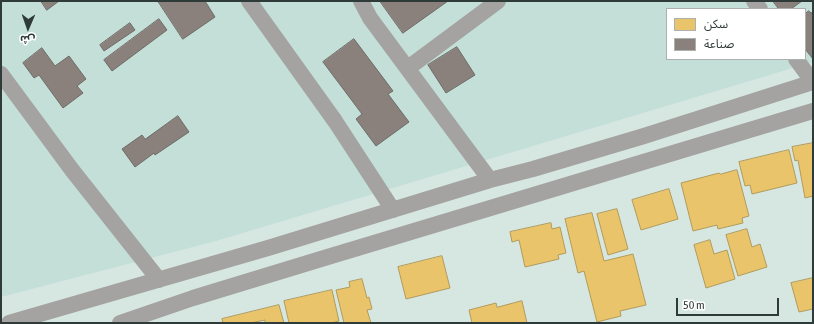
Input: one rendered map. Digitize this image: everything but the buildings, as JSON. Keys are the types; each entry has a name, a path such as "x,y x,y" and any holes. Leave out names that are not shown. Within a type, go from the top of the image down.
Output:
{"street":[{"path":"249,1 335,121 393,210"},
{"path":"361,1 370,18 490,180"},
{"path":"408,68 498,1"},
{"path":"9,323 158,280 490,180 533,169 813,82 797,60"},
{"path":"1,74 72,170 158,280"},
{"path":"128,322 193,298 811,113"},
{"path":"612,145 627,167"}],"shaded area":[{"path":"1,1 813,1 813,62 216,241 1,297"}]}
